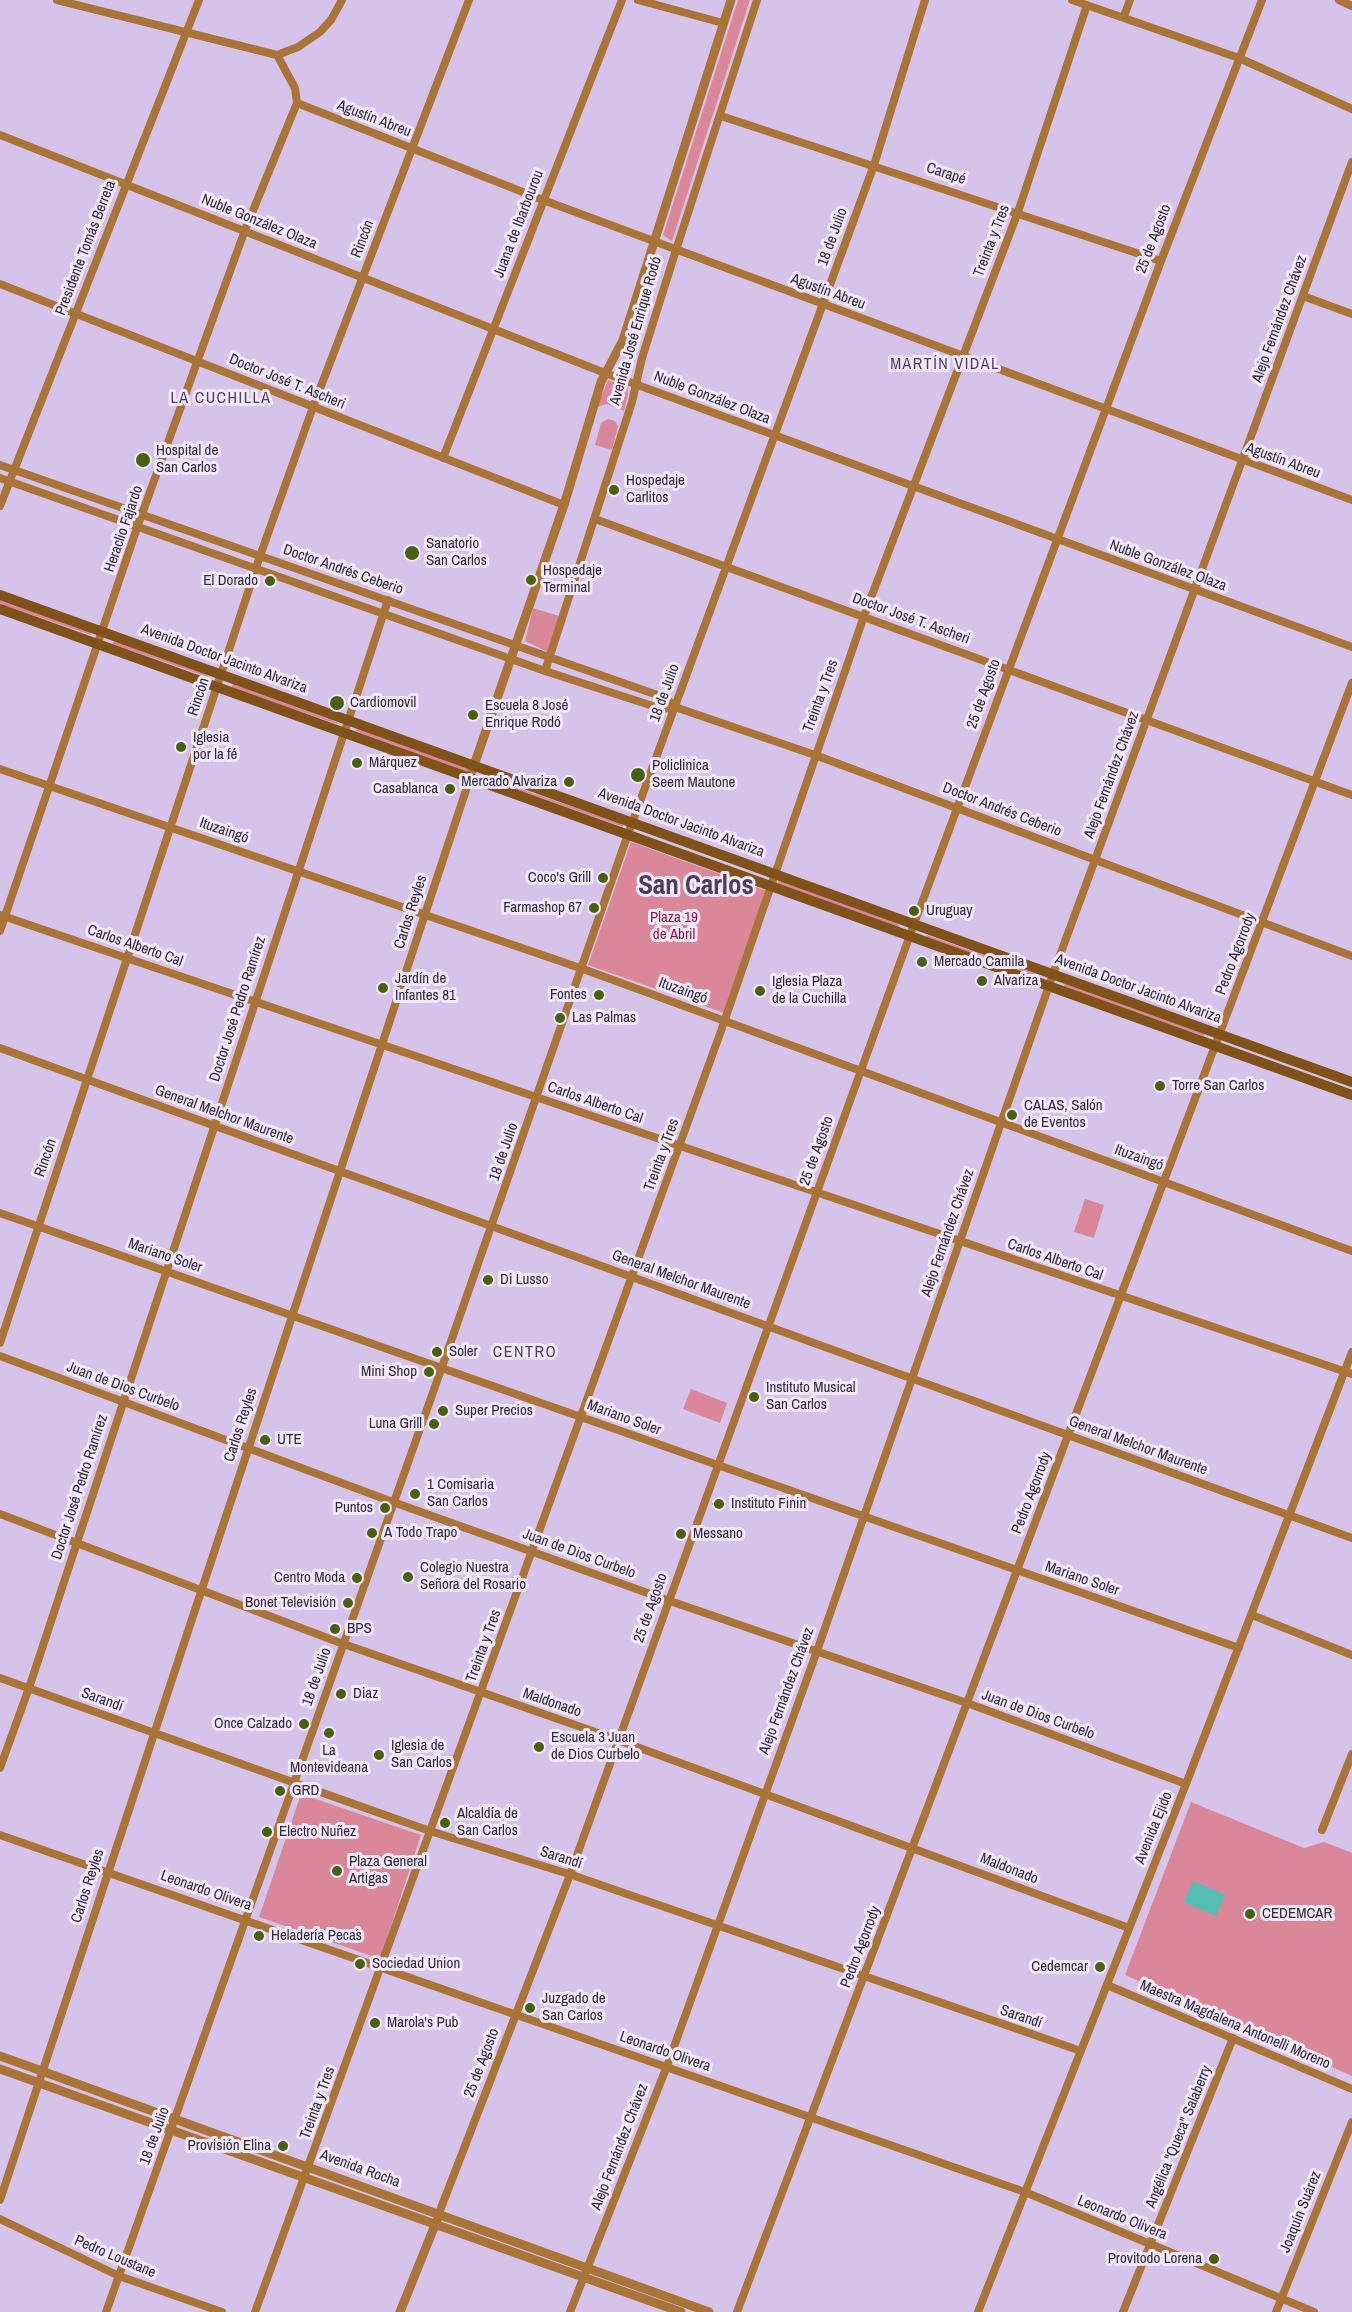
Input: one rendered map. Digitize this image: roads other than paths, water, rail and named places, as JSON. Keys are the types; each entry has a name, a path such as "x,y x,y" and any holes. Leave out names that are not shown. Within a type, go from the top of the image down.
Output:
{"main road":[{"name":"Avenida Doctor Jacinto Alvariza","path":"0,595 1221,1034 1351,1089"},
{"name":"Avenida Doctor Jacinto Alvariza","path":"0,609 1048,987 1216,1046 1351,1089"}],"street":[{"path":"57,0 278,55 298,47 320,32 342,0"},
{"name":"Presidente Tomás Berreta","path":"0,506 199,0"},
{"name":"Rincón","path":"0,1342 260,556 313,407 469,0"},
{"name":"Juana de Ibarbourou","path":"443,458 622,0"},
{"path":"638,0 723,23"},
{"name":"Avenida José Enrique Rodó","path":"510,658 564,505 605,373 623,340 731,0"},
{"name":"Avenida José Enrique Rodó","path":"545,670 595,519 637,385 642,358 757,0"},
{"name":"18 de Julio","path":"106,2312 583,969 628,834 724,566 874,165 925,0"},
{"path":"1072,0 1125,16 1239,58 1352,109"},
{"path":"1125,16 1130,0"},
{"name":"25 de Agosto","path":"400,2312 517,2015 770,1327 914,924 1161,261 1262,0"},
{"path":"1339,0 1352,6"},
{"name":"Treinta y Tres","path":"255,2312 725,1020 864,616 1018,212 1087,5"},
{"path":"278,55 295,88 297,103"},
{"name":"Agustín Abreu","path":"297,103 654,242 1106,411 1352,500"},
{"name":"Heraclio Fajardo","path":"0,931 2,916 104,632 138,525 244,230 297,103"},
{"name":"Carapé","path":"721,116 1161,261"},
{"name":"Nuble González Olaza","path":"0,135 605,373 1352,646"},
{"name":"Alejo Fernández Chávez","path":"570,2312 667,2067 817,1651 1048,987 1352,162"},
{"name":"Doctor José T. Ascheri","path":"0,284 564,505"},
{"path":"1303,296 1352,314"},
{"name":"Doctor Andrés Ceberio","path":"0,465 666,698 675,707 815,755 1352,956"},
{"name":"Doctor Andrés Ceberio","path":"0,478 545,670 662,709 675,707"},
{"name":"Doctor José T. Ascheri","path":"595,519 1352,795"},
{"name":"Doctor José Pedro Ramírez","path":"0,1768 29,1688 388,600"},
{"name":"Carlos Reyles","path":"0,2200 510,658"},
{"name":"Pedro Agorrody","path":"737,2312 1352,683"},
{"name":"Ituzaingó","path":"0,769 583,969 1352,1251"},
{"name":"Carlos Alberto Cal","path":"2,916 1348,1373"},
{"name":"General Melchor Maurente","path":"0,1048 1352,1538"},
{"name":"Mariano Soler","path":"0,1213 1239,1648"},
{"name":"Avenida Ejido","path":"978,2312 1130,1928 1289,1515 1348,1373 1352,1353"},
{"name":"Juan de Dios Curbelo","path":"0,1356 393,1502 670,1601 967,1703 1186,1784"},
{"name":"Maldonado","path":"0,1514 201,1591 913,1847 1130,1928"},
{"path":"1252,1615 1352,1655"},
{"name":"Sarandí","path":"0,1678 430,1831 569,1875 1081,2051"},
{"path":"1322,1830 1352,1754"},
{"name":"Leonardo Olivera","path":"0,1835 1025,2192 1314,2312"},
{"name":"Maestra Magdalena Antonelli Moreno","path":"1107,1985 1352,2089"},
{"name":"Angélica \"Queca\" Salaberry","path":"1123,2312 1233,2038"},
{"name":"Avenida Rocha","path":"0,2055 709,2312"},
{"name":"Avenida Rocha","path":"0,2069 681,2312"},
{"name":"Joaquín Suárez","path":"1276,2312 1352,2122"},
{"name":"Pedro Loustane","path":"0,2219 120,2276 222,2312"}],"place":[{"name":"Hospital de San Carlos","path":"143,460"},
{"name":"Hospedaje Carlitos","path":"614,490"},
{"name":"Sanatorio San Carlos","path":"412,553"},
{"name":"Hospedaje Terminal","path":"531,580"},
{"name":"El Dorado","path":"270,581"},
{"name":"Cardiomovil","path":"337,703"},
{"name":"Escuela 8 José Enrique Rodó","path":"473,715"},
{"name":"Iglesia por la fé","path":"181,747"},
{"name":"Márquez","path":"357,763"},
{"name":"Policlinica Seem Mautone","path":"638,775"},
{"name":"Mercado Alvariza","path":"569,782"},
{"name":"Casablanca","path":"450,789"},
{"name":"Coco's Grill","path":"603,878"},
{"name":"Farmashop 67","path":"594,908"},
{"name":"Uruguay","path":"914,911"},
{"name":"Mercado Camila","path":"922,962"},
{"name":"Alvariza","path":"982,981"},
{"name":"Jardín de Infantes 81","path":"383,988"},
{"name":"Iglesia Plaza de la Cuchilla","path":"760,991"},
{"name":"Fontes","path":"599,995"},
{"name":"Las Palmas","path":"560,1018"},
{"name":"Torre San Carlos","path":"1160,1086"},
{"name":"CALAS, Salón de Eventos","path":"1012,1115"},
{"name":"Di Lusso","path":"488,1280"},
{"name":"Soler","path":"437,1352"},
{"name":"Mini Shop","path":"429,1372"},
{"name":"Instituto Musical San Carlos","path":"754,1397"},
{"name":"Super Precios","path":"443,1411"},
{"name":"Luna Grill","path":"434,1424"},
{"name":"UTE","path":"265,1440"},
{"name":"1 Comisaria San Carlos","path":"415,1494"},
{"name":"Instituto Finin","path":"719,1504"},
{"name":"Puntos","path":"385,1508"},
{"name":"A Todo Trapo","path":"372,1533"},
{"name":"Messano","path":"681,1534"},
{"name":"Colegio Nuestra Señora del Rosario","path":"408,1577"},
{"name":"Centro Moda","path":"357,1578"},
{"name":"Bonet Televisión","path":"348,1603"},
{"name":"BPS","path":"335,1629"},
{"name":"Diaz","path":"341,1694"},
{"name":"Once Calzado","path":"304,1724"},
{"name":"La Montevideana","path":"329,1733"},
{"name":"Escuela 3 Juan de Dios Curbelo","path":"539,1747"},
{"name":"Iglesia de San Carlos","path":"379,1755"},
{"name":"GRD","path":"280,1791"},
{"name":"Alcaldía de San Carlos","path":"445,1823"},
{"name":"Electro Nuñez","path":"267,1832"},
{"name":"Plaza General Artigas","path":"337,1871"},
{"name":"CEDEMCAR","path":"1250,1914"},
{"name":"Heladería Peca´s","path":"259,1936"},
{"name":"Sociedad Union","path":"360,1964"},
{"name":"Cedemcar","path":"1100,1967"},
{"name":"Juzgado de San Carlos","path":"530,2008"},
{"name":"Marola's Pub","path":"375,2023"},
{"name":"Provisión Elina","path":"283,2146"},
{"name":"Provitodo Lorena","path":"1214,2259"}],"district":[{"name":"MARTÍN VIDAL","path":"945,365"},
{"name":"LA CUCHILLA","path":"221,399"},
{"name":"San Carlos","path":"696,887"},
{"name":"CENTRO","path":"525,1353"}],"park label":[{"name":"Plaza 19 de Abril","path":"674,926"}]}
